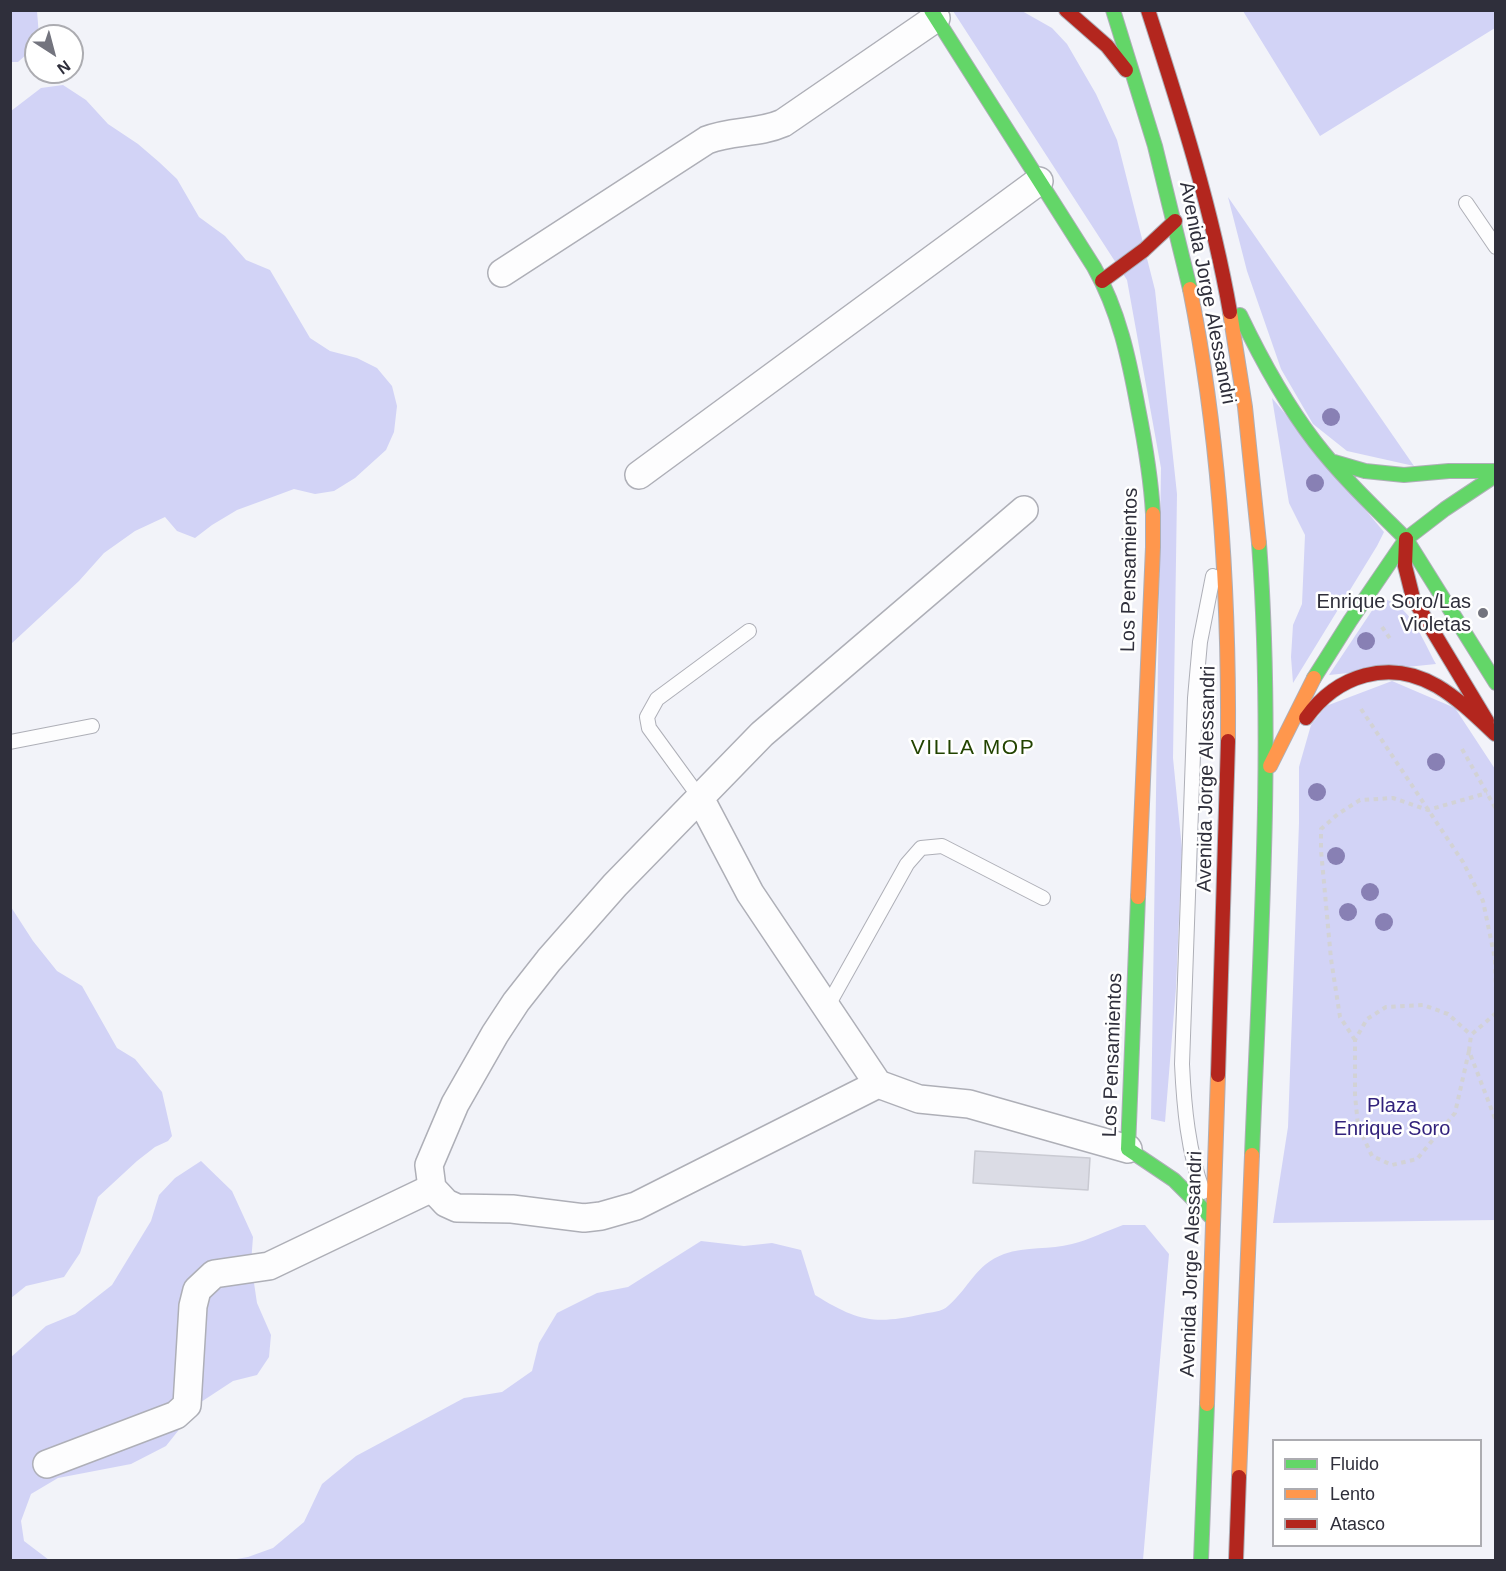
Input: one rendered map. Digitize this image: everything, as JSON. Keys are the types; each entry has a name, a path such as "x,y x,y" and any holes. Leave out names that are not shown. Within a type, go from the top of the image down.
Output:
{"main road":[{"path":"1066,10 1107,46 1139,88"},
{"name":"Avenida Jorge Alessandri","path":"1113,10 1139,88 1175,221 1206,377 1223,524 1229,753 1201,1560"},
{"name":"Avenida Jorge Alessandri","path":"1148,10 1197,171 1221,269 1245,403 1259,541 1263,613 1265,779 1236,1560"},
{"name":"Los Pensamientos","path":"933,14 1102,281 1116,312 1129,363 1150,469 1153,504 1153,559 1128,1149"},
{"path":"1102,281 1144,250 1175,221"},
{"path":"1221,269 1237,310 1279,390 1316,443 1406,539 1496,683"},
{"path":"1334,462 1365,471 1404,475 1449,471 1496,473"},
{"path":"1265,779 1283,735 1306,690 1356,610 1406,539 1496,473"},
{"path":"1406,539 1404,571 1407,586 1495,735"},
{"path":"1265,779 1318,701 1331,688 1346,680 1383,671 1418,675 1430,681 1458,700 1495,735"},
{"path":"1128,1149 1171,1175 1213,1218"}],"street":[{"path":"501,273 707,140 722,134 768,129 783,123 933,14"},
{"path":"639,475 1039,181"},
{"path":"878,1084 636,1206 601,1216 569,1218 512,1209 457,1208 446,1203 432,1188 429,1165 455,1104 495,1034 516,1002 549,960 615,885 762,734 1024,510"},
{"path":"700,798 750,893 878,1084 919,1099 969,1104 1128,1149"},
{"path":"47,1464 176,1415 187,1405 193,1305 197,1290 214,1274 268,1266 432,1188"}],"lane":[{"path":"1466,203 1496,247"},
{"path":"1213,1218 1192,1154 1186,1121 1182,1065 1195,698 1200,642 1223,524"},
{"path":"700,798 649,728 647,717 657,699 749,631"},
{"path":"10,742 92,726"},
{"path":"826,1008 908,864 921,848 942,846 1043,898"}],"path":[{"path":"1355,700 1463,862 1483,901 1495,960 1496,993"},
{"path":"1457,742 1496,809"},
{"path":"1355,1040 1340,1017 1329,937 1321,829 1338,814 1360,800 1393,798 1428,810 1487,793"},
{"path":"1471,1035 1448,1014 1423,1005 1386,1007 1367,1019 1355,1040 1355,1095 1358,1126 1372,1156 1392,1165 1417,1159 1455,1113 1471,1035 1496,1013"},
{"path":"1469,1051 1496,1121"}],"green space":[{"path":"10,11 37,11 38,24 24,24 24,57 18,62 11,62"},
{"path":"953,11 1022,11 1052,28 1067,44 1096,94 1117,140 1155,290 1177,494 1173,758 1182,849 1176,988 1165,1122 1151,1119 1161,468 1127,280"},
{"path":"1243,11 1495,11 1495,28 1320,136"},
{"path":"63,85 86,100 108,124 138,144 177,179 199,217 225,236 246,260 270,270 310,338 330,351 357,358 377,368 392,386 397,406 394,432 386,450 355,478 334,491 315,494 294,489 237,510 195,538 177,531 165,517 135,531 104,553 79,581 11,644 11,111 41,88"},
{"path":"1228,197 1414,466 1347,451 1313,424 1281,369 1247,271"},
{"path":"1272,398 1384,532 1293,683 1291,657 1293,625 1302,604 1305,535 1289,503"},
{"path":"1387,600 1404,610 1436,664 1329,675 1377,603"},
{"name":"Plaza Enrique Soro","path":"1392,681 1455,708 1495,769 1495,1220 1273,1223 1288,1127 1299,767 1311,725 1326,706"},
{"path":"11,907 33,941 57,971 82,986 117,1048 135,1059 162,1092 172,1136 137,1161 98,1197 80,1253 64,1277 26,1286 11,1298"},
{"path":"201,1161 232,1191 253,1237 251,1263 257,1303 271,1335 269,1357 257,1375 233,1381 201,1402 166,1446 131,1464 58,1478 31,1494 21,1521 24,1541 49,1560 11,1560 10,1358 46,1326 75,1314 112,1285 151,1221 159,1195 175,1178"},
{"path":"1123,1225 1145,1225 1169,1254 1143,1560 231,1560 273,1548 304,1522 322,1484 356,1456 464,1398 502,1392 532,1371 539,1343 557,1313 597,1293 628,1287 701,1241 744,1246 772,1243 801,1250 815,1295 855,1315 878,1320 936,1312 946,1308 979,1270 1004,1254 1072,1244"}],"building":[{"path":"975,1151 1090,1158 1088,1190 973,1183"}],"traffic: fast":[{"path":"931,10 1103,284 1117,318 1131,371 1143,434 1153,514"},
{"path":"1113,10 1155,146 1190,289"},
{"path":"1240,315 1274,380 1315,442 1347,480 1406,539 1314,678"},
{"path":"1334,462 1365,471 1404,475 1449,471 1496,471"},
{"path":"1406,539 1445,509 1496,475"},
{"path":"1406,539 1496,683"},
{"path":"1252,1155 1262,926 1265,773 1265,696 1259,543"},
{"path":"1128,1149 1138,897"},
{"path":"1128,1149 1174,1180 1213,1219"},
{"path":"1201,1560 1207,1404"}],"traffic: slow":[{"path":"1190,289 1209,402 1221,514 1227,627 1228,741"},
{"path":"1230,312 1245,407 1259,543"},
{"path":"1138,897 1153,514"},
{"path":"1270,766 1314,678"},
{"path":"1207,1404 1218,1075"},
{"path":"1239,1477 1252,1155"}],"traffic: jam":[{"path":"1066,10 1107,46 1126,70"},
{"path":"1148,10 1205,197 1230,312"},
{"path":"1102,281 1144,250 1175,221"},
{"path":"1406,539 1405,566 1413,598 1487,721"},
{"path":"1306,718 1319,703 1348,682 1365,675 1383,672 1401,673 1419,678 1445,691 1468,708 1495,734"},
{"path":"1218,1075 1228,741"},
{"path":"1236,1560 1239,1477"}],"place":[{"name":"Enrique Soro/Las Violetas","path":"1483,613"}],"district":[{"name":"VILLA MOP","path":"973,748"}]}
